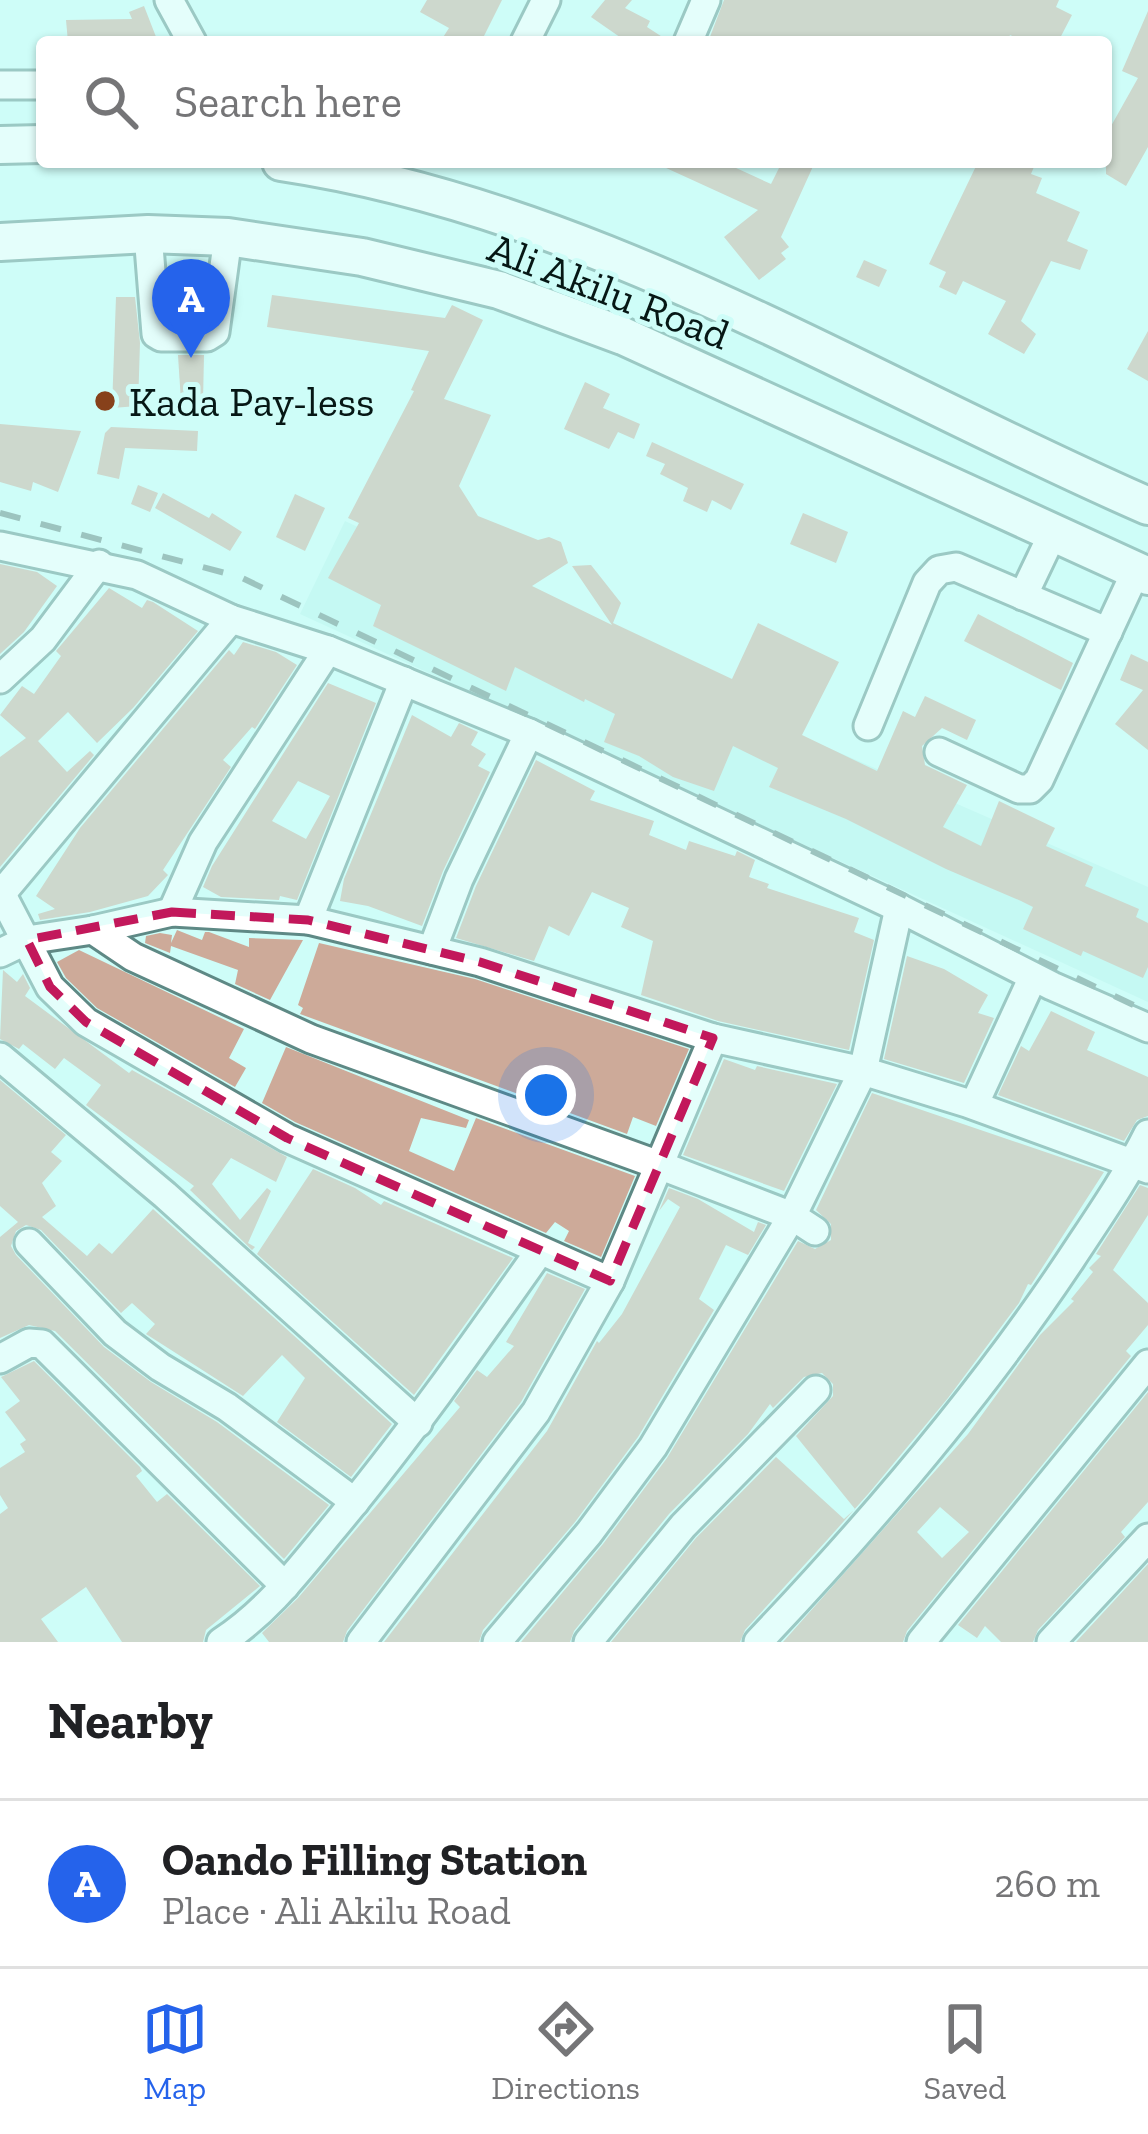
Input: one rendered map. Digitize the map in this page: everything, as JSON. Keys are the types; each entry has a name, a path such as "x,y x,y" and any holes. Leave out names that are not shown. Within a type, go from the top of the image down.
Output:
{"main road":[{"path":"0,145 36,144"},
{"name":"Ali Akilu Road","path":"318,168 439,197 545,230 654,272 1148,506"},
{"name":"Ali Akilu Road","path":"0,242 148,234 229,237 362,257 499,290 623,336 1142,574"}],"street":[{"path":"169,0 189,36"},
{"path":"528,36 546,0"},
{"path":"691,36 706,0"},
{"path":"0,85 36,85"},
{"path":"148,234 160,338 207,337 215,332 229,237"},
{"path":"1023,596 1053,533"},
{"path":"0,546 137,575 231,619 404,681 529,734 1148,1028"},
{"path":"0,680 43,639 99,564"},
{"path":"868,726 927,583 939,570 956,567 1108,632"},
{"path":"939,752 1030,789 1142,574"},
{"path":"231,619 1,892 50,987 86,1022 287,1138 610,1281"},
{"path":"172,912 203,842 328,650"},
{"path":"308,920 404,681"},
{"path":"432,950 459,879 529,734"},
{"path":"496,1642 589,1533 653,1448 803,1223 863,1071 899,908"},
{"path":"0,953 27,940 172,912 308,920 480,962 713,1038 863,1071 974,1105 1140,1167"},
{"path":"93,930 134,957 311,1039 659,1165 803,1223"},
{"path":"974,1105 1033,976"},
{"path":"361,1642 536,1412 610,1281 713,1038"},
{"path":"0,1057 165,1195 418,1423"},
{"path":"758,1642 847,1548 1021,1333 1140,1167 1148,1134"},
{"path":"29,1243 115,1333 227,1407 355,1502"},
{"path":"221,1642 250,1623 355,1502 418,1423 539,1252"},
{"path":"0,1358 28,1343 42,1344 285,1586"},
{"path":"921,1642 1148,1364"},
{"path":"588,1642 683,1526 816,1390"},
{"path":"1051,1642 1148,1538"}],"highlighted area":[{"path":"172,912 308,920 480,962 713,1038 610,1281 287,1138 86,1022 50,987 27,940"}],"shaded area":[{"path":"345,521 808,739 1148,887 1148,1002 300,614"}],"building":[{"path":"427,0 502,0 484,36 444,36 449,28 420,12"},
{"path":"605,0 632,0 625,8 650,21 647,27 661,36 618,36 591,17"},
{"path":"724,0 1059,0 1056,7 1072,15 1061,36 710,36"},
{"path":"144,6 156,36 67,36 66,20 132,19 129,12"},
{"path":"1148,11 1148,147 1126,186 1106,174 1106,168 1112,168 1112,124 1138,78 1122,71"},
{"path":"666,168 736,168 771,184 779,168 812,168 781,237 789,247 781,253 786,259 759,280 724,237 758,210"},
{"path":"975,168 1034,168 1031,174 1042,178 1036,193 1080,212 1067,241 1088,250 1080,270 1051,261 1021,321 1036,334 1024,354 988,334 1006,301 963,281 956,295 939,287 946,272 929,264"},
{"path":"864,260 887,270 879,287 856,277"},
{"path":"272,295 445,318 452,305 483,320 444,399 491,415 459,486 478,516 538,540 549,537 561,542 568,563 532,586 612,625 572,566 591,565 621,603 613,623 732,679 758,623 839,662 802,735 877,771 903,711 915,717 925,696 976,720 967,740 942,728 922,746 925,765 967,785 943,827 981,846 999,801 1055,828 1046,846 1093,867 1085,886 1139,909 1136,917 1148,923 1148,967 1143,978 1023,929 1033,907 769,787 778,768 733,746 714,791 673,777 604,742 615,714 585,699 515,667 506,691 373,626 381,605 328,578 359,523 348,518 414,391 429,351 267,327"},
{"path":"116,297 135,297 140,343 138,406 112,408"},
{"path":"1148,331 1148,381 1127,369"},
{"path":"178,355 204,355 203,401 181,402"},
{"path":"585,382 610,394 603,408 640,424 634,439 618,432 609,449 564,429"},
{"path":"0,424 81,431 58,492 33,482 31,491 0,482"},
{"path":"111,427 198,431 197,451 125,448 119,479 97,474 105,433"},
{"path":"652,442 744,484 731,510 712,500 707,512 683,501 688,488 660,474 665,464 646,456"},
{"path":"138,485 158,493 150,512 131,504"},
{"path":"163,493 209,518 212,513 242,532 230,551 155,508"},
{"path":"295,494 325,508 305,551 276,537"},
{"path":"803,513 848,532 836,563 790,544"},
{"path":"0,564 37,572 57,586 24,632 0,654"},
{"path":"109,588 142,608 147,600 153,602 198,631 97,743 68,712 38,741 67,772 90,751 94,755 0,867 0,757 26,738 0,715 22,686 34,694 61,656 56,651"},
{"path":"978,614 1073,663 1061,690 964,641"},
{"path":"243,642 276,652 297,665 255,729 223,760 231,767 163,870 168,875 148,896 40,920 38,914 55,909 36,896 80,828 229,650 234,655"},
{"path":"1131,654 1148,662 1148,750 1115,724 1143,690 1120,680"},
{"path":"328,683 376,703 297,900 221,897 203,887","holes":["298,781 330,796 306,839 272,821"]},
{"path":"412,715 451,737 459,723 478,732 471,745 486,754 478,766 490,772 422,926 340,901 344,879"},
{"path":"536,760 595,791 590,800 654,821 649,835 686,850 689,841 735,856 737,851 755,860 749,877 769,884 767,888 859,918 854,932 874,940 849,1050 718,1021 641,995 653,941 621,927 629,908 592,892 569,936 549,926 534,961 456,938"},
{"path":"177,930 202,940 209,932 249,947 249,938 303,940 270,1000 235,984 238,970 171,946 170,953 145,943 146,936 160,933 172,935 171,943"},
{"path":"319,943 475,979 689,1049 656,1126 633,1117 627,1134 300,1014 303,1008 298,1005"},
{"path":"79,950 244,1029 229,1058 246,1068 235,1087 97,1008 66,978 57,962"},
{"path":"907,956 944,969 988,995 978,1013 994,1018 964,1083 884,1059"},
{"path":"3,970 17,982 23,974 30,988 25,996 129,1073 132,1070 287,1157 276,1182 231,1158 212,1184 240,1220 267,1188 271,1191 248,1243 255,1247 252,1250 190,1190 194,1186 86,1105 101,1085 64,1058 55,1069 23,1044 19,1049 0,1039"},
{"path":"1051,1011 1095,1032 1087,1050 1148,1077 1148,1116 1137,1120 1124,1141 998,1095 1021,1046 1029,1051"},
{"path":"286,1047 469,1120 466,1128 421,1118 409,1151 454,1171 476,1118 635,1176 601,1257 564,1241 569,1231 555,1222 546,1233 262,1103"},
{"path":"724,1059 755,1070 757,1066 837,1084 784,1191 683,1155"},
{"path":"0,1080 66,1135 51,1152 62,1161 42,1183 56,1206 42,1217 87,1256 99,1243 112,1254 153,1209 392,1424 351,1477 277,1422 305,1378 282,1355 243,1396 146,1334 155,1324 132,1303 121,1313 41,1230 26,1225 16,1231 11,1246 16,1255 104,1347 329,1505 284,1559 55,1331 29,1325 0,1338 0,1237 18,1222 0,1206"},
{"path":"872,1093 1104,1172 1019,1303 948,1398 855,1509 796,1436 833,1396 833,1384 822,1373 804,1377 773,1408 770,1404 748,1434 669,1514 570,1642 521,1642 667,1458 798,1241 815,1249 831,1240 831,1224 816,1210"},
{"path":"313,1169 381,1205 384,1201 513,1258 414,1395 257,1254"},
{"path":"1140,1185 1148,1188 1148,1215 1113,1270 1148,1303 1148,1325 1126,1351 1131,1356 907,1631 903,1642 783,1642 968,1434 1040,1335 1074,1301 1071,1299 1093,1272 1089,1268 1101,1256 1096,1254","holes":["940,1507 969,1532 942,1558 917,1532"]},
{"path":"669,1188 754,1232 758,1222 766,1225 748,1255 726,1245 699,1299 714,1310 638,1437 575,1522 483,1630 479,1642 384,1642 547,1431 597,1341 622,1314 680,1207 668,1199 659,1211"},
{"path":"547,1273 585,1289 521,1402 343,1642 269,1642 262,1633 298,1598 460,1407 454,1401 477,1370 487,1377 514,1346 506,1342"},
{"path":"34,1361 140,1467 136,1476 157,1502 167,1494 260,1586 206,1630 203,1642 122,1642 86,1587 41,1619 58,1642 0,1642 0,1514 8,1508 0,1495 0,1468 25,1452 20,1444 26,1440 5,1412 20,1401 1,1377"},
{"path":"1148,1392 1148,1502 1121,1532 1125,1537 1038,1630 1033,1642 1001,1642 985,1626 977,1638 958,1625"},
{"path":"776,1457 844,1519 854,1510 745,1630 740,1642 611,1642 696,1538"},
{"path":"1148,1564 1148,1642 1076,1642"}],"railway":[{"path":"0,513 240,577 1148,1012"}],"place":[{"name":"Oando Filling Station","path":"191,358"},
{"name":"Kada Pay-less","path":"105,401"}]}
